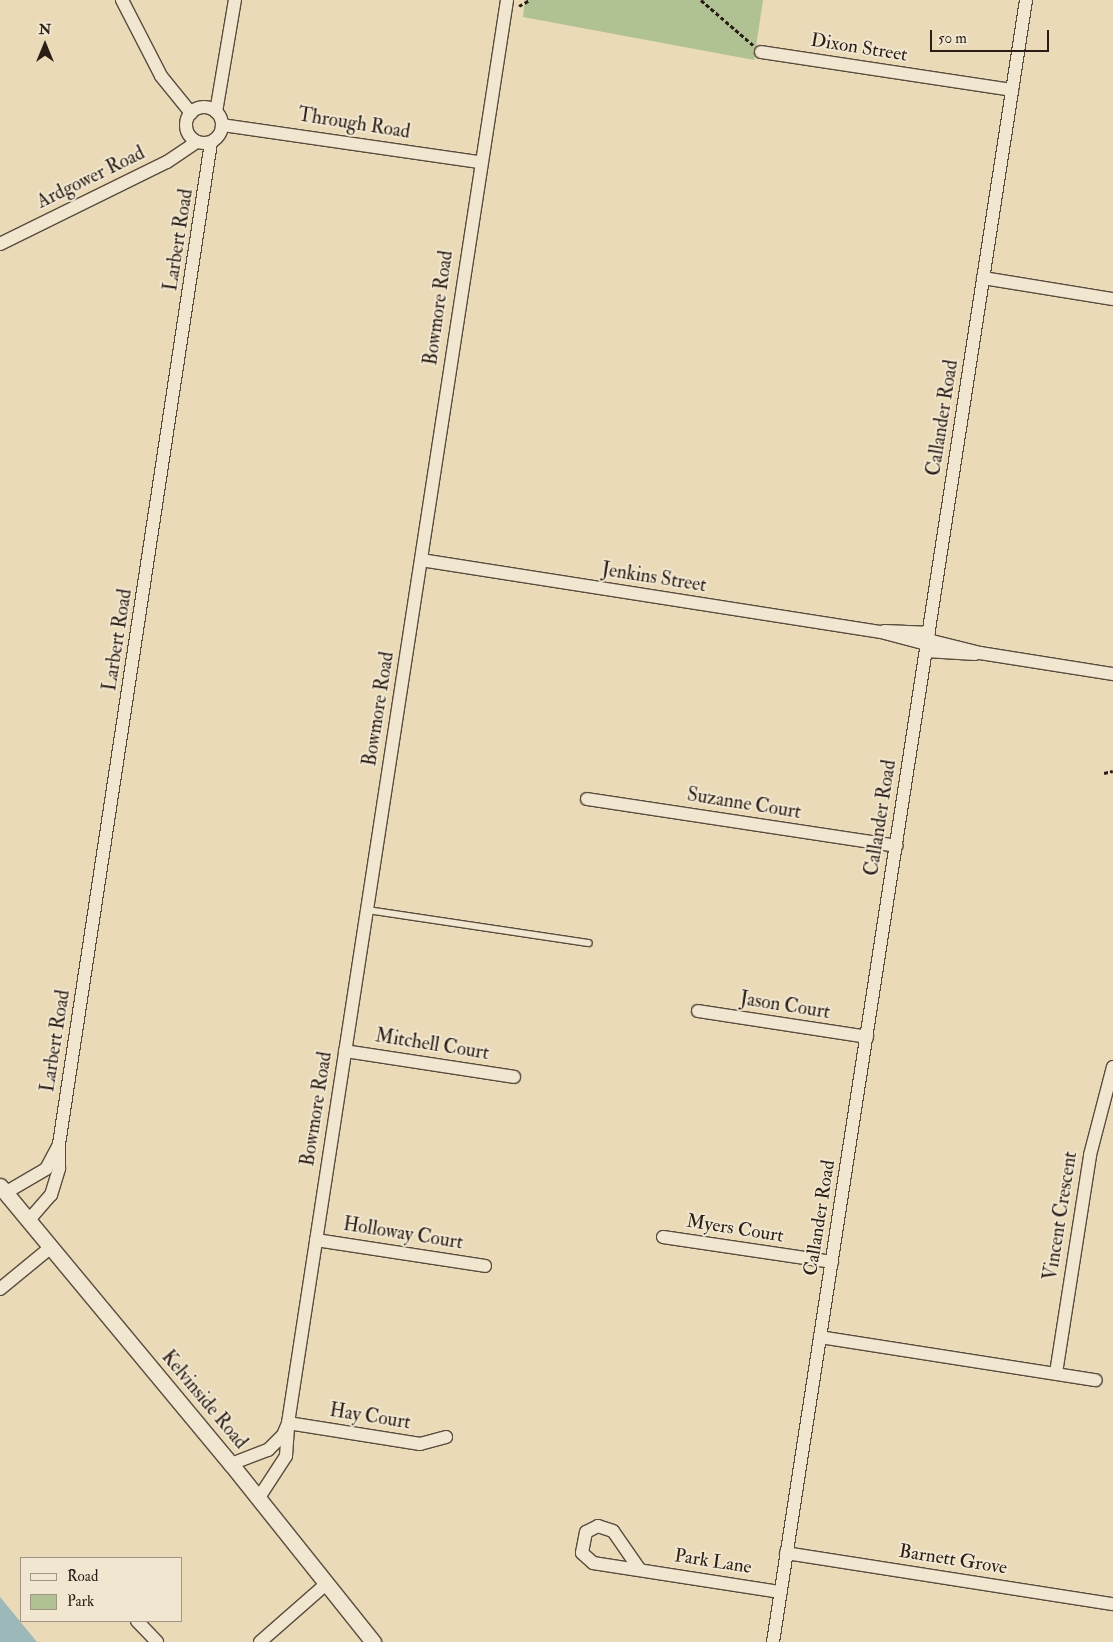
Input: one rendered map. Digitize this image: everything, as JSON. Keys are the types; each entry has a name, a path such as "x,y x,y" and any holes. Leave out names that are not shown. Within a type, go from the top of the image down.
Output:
{"street":[{"path":"122,0 161,76 191,113"},
{"path":"216,112 200,108 191,113 186,129 197,142 210,142 219,135 222,125 216,112 234,0"},
{"name":"Bowmore Road","path":"258,1499 286,1456 288,1424 421,560 480,162 507,0"},
{"name":"Callander Road","path":"773,1642 1026,0"},
{"name":"Dixon Street","path":"760,52 1012,90"},
{"name":"Through Road","path":"222,125 480,162"},
{"name":"Ardgower Road","path":"0,244 167,162 197,142"},
{"name":"Larbert Road","path":"28,1221 55,1188 61,1158 59,1144 210,142"},
{"path":"983,278 1113,299"},
{"name":"Jenkins Street","path":"421,560 881,632 980,654 1113,674"},
{"name":"Suzanne Court","path":"587,799 896,846"},
{"name":"Jason Court","path":"698,1011 867,1037"},
{"name":"Mitchell Court","path":"345,1051 514,1077"},
{"name":"Vincent Crescent","path":"1056,1373 1090,1156 1113,1067"},
{"name":"Larbert Road","path":"3,1190 46,1169 59,1144"},
{"name":"Kelvinside Road","path":"3,1190 231,1464 325,1585 373,1642"},
{"name":"Myers Court","path":"663,1237 832,1262"},
{"name":"Holloway Court","path":"316,1240 485,1266"},
{"path":"0,1289 50,1248"},
{"path":"820,1337 1096,1380"},
{"name":"Bowmore Road","path":"231,1464 268,1450 283,1435 288,1424"},
{"name":"Hay Court","path":"288,1424 420,1444 446,1437"},
{"name":"Park Lane","path":"640,1570 613,1531 598,1526 586,1532 581,1547 588,1561 640,1570 781,1592"},
{"name":"Barnett Grove","path":"786,1553 1113,1604"},
{"path":"260,1642 325,1585"},
{"path":"138,1622 156,1642"}],"lane":[{"path":"367,910 589,943"}],"path":[{"path":"701,0 760,52"},
{"path":"1104,773 1113,772"}],"green space":[{"path":"525,0 763,0 754,60 523,17"}],"water":[{"path":"0,1597 37,1642 0,1642"}]}
